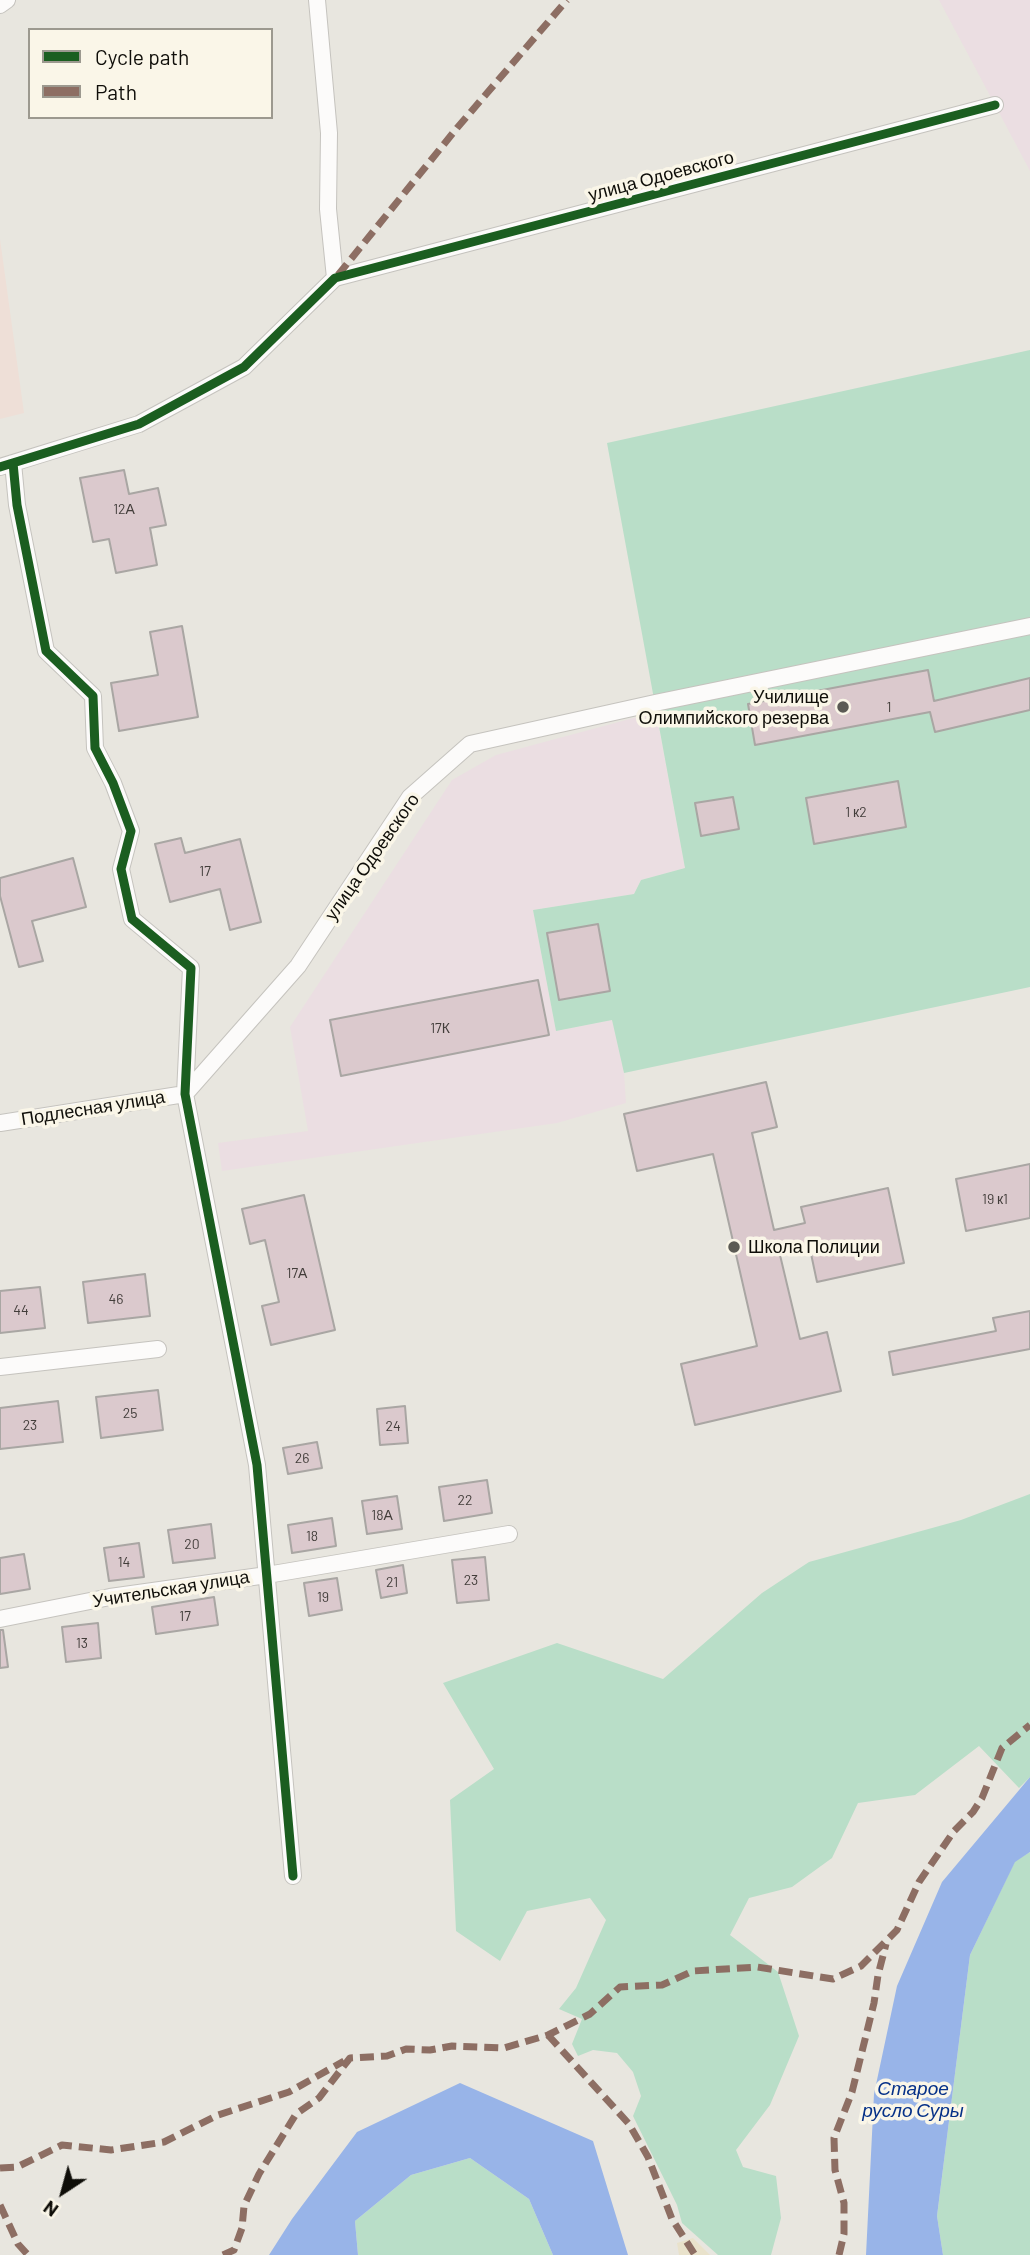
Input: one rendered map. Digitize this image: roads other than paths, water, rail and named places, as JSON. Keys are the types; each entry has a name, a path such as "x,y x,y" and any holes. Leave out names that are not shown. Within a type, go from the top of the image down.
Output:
{"street":[{"path":"0,5 7,0"},
{"path":"293,1876 257,1465 185,1094 191,968 132,919 121,869 131,831 113,783 94,748 93,696 46,651 7,465 139,424 244,367 335,278 328,209 329,133 317,0"},
{"name":"улица Одоевского","path":"335,278 995,105"},
{"name":"улица Одоевского","path":"185,1094 298,966 410,797 470,744 654,703 1030,626"},
{"name":"Подлесная улица","path":"0,1123 185,1094"},
{"path":"0,1367 158,1349"},
{"name":"Учительская улица","path":"0,1619 110,1597 509,1534"}],"water":[{"name":"Старое русло Суры","path":"1030,1777 1030,1852 1015,1862 970,1955 937,2216 943,2255 866,2255 874,2094 897,1986 942,1882"},
{"path":"460,2083 593,2141 628,2255 553,2255 529,2199 470,2158 411,2175 355,2221 358,2255 269,2255 292,2219 357,2132"}],"place":[{"name":"Училище Олимпийского резерва","path":"843,707"},
{"name":"Школа Полиции","path":"734,1247"}]}
